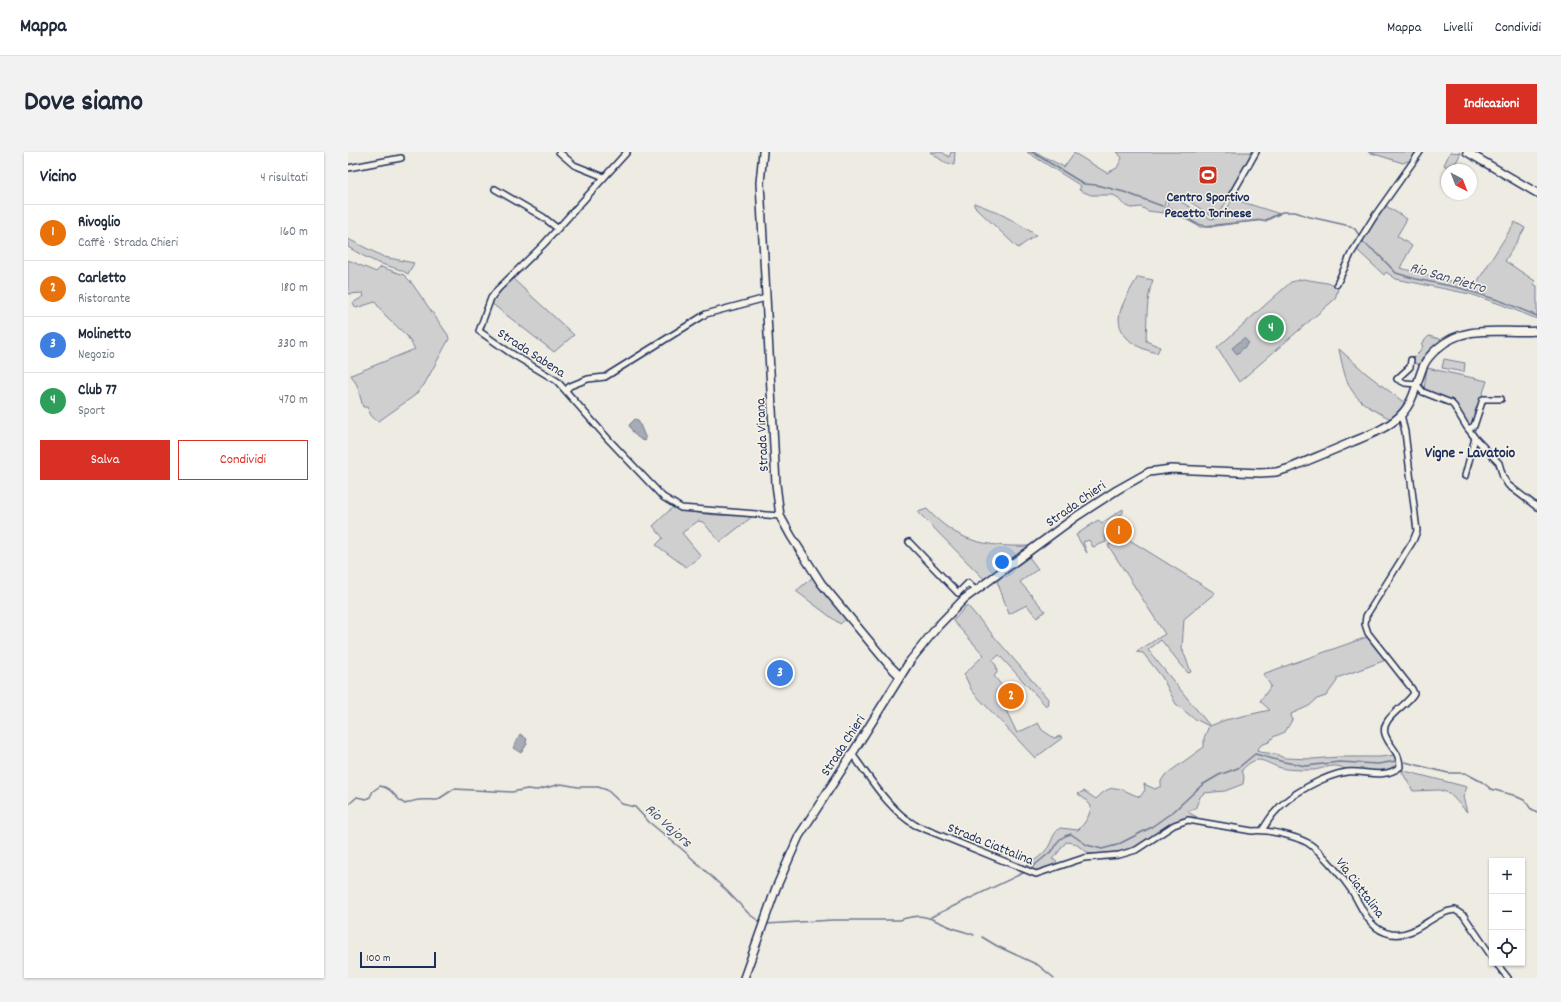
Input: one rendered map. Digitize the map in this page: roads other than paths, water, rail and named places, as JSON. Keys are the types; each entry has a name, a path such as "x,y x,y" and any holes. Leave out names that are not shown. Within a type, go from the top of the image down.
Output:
{"main road":[{"name":"Strada Virana","path":"763,152 760,183 776,484 780,516 821,583 889,665 900,676"},
{"path":"1467,152 1537,193"},
{"name":"Strada Chieri","path":"744,978 776,888 799,836 910,661 938,626 964,599 1077,516 1117,490 1149,472 1171,469 1260,473 1276,472 1290,468 1380,430 1401,414 1414,396 1416,384 1427,359 1440,346 1455,336 1471,331 1537,331"}],"street":[{"path":"559,152 574,165 604,177"},
{"name":"Strada Sabena","path":"627,152 543,245 491,298 479,331 509,352 557,381 638,471 664,497 681,508 780,516"},
{"path":"1231,196 1256,152"},
{"path":"1337,284 1350,254 1420,152"},
{"path":"348,168 401,158"},
{"path":"494,189 543,217 557,228"},
{"path":"566,390 570,386 588,379 605,377 706,314 766,298"},
{"path":"1411,360 1410,367 1407,371 1397,378 1405,383 1416,384 1424,392 1451,403 1458,410 1475,438 1499,463 1503,477 1508,485 1537,507"},
{"path":"1468,428 1474,426 1482,399 1501,399"},
{"path":"1262,829 1275,811 1291,797 1333,775 1348,772 1372,774 1393,772 1400,767 1400,761 1385,735 1384,727 1388,719 1407,702 1414,693 1368,633 1365,624 1366,616 1413,540 1417,531 1405,432 1401,414"},
{"path":"1465,476 1475,438"},
{"path":"909,542 958,593 968,583 976,591"},
{"name":"Strada Ciattalina","path":"852,754 891,805 903,818 915,825 1036,874 1084,858 1119,855 1136,850 1174,825 1188,820 1252,830 1262,829"},
{"name":"Via Ciattalina","path":"1262,829 1301,840 1315,849 1344,880 1368,920 1384,932 1392,934 1409,932 1420,928 1444,912 1455,910 1464,916 1489,953"},
{"path":"1498,966 1508,978"}],"waterway":[{"name":"Rio San Pietro","path":"1032,152 1084,184 1097,185 1124,192 1162,206"},
{"name":"Rio San Pietro","path":"1170,208 1195,223 1205,226 1266,220 1282,212 1295,212 1350,226 1355,229 1359,235"},
{"name":"Rio San Pietro","path":"1363,242 1378,254 1396,273 1416,279 1460,288 1501,301 1537,316"},
{"path":"1030,869 1054,849 1059,840 1071,834 1087,845 1102,849 1117,845 1150,828 1174,811 1202,785 1219,775 1238,768 1255,754 1306,766 1339,762 1378,764 1396,761"},
{"path":"1405,762 1448,773 1465,773 1482,782 1491,789 1513,795 1526,801 1530,808 1537,812"},
{"name":"Rio Vajors","path":"348,805 357,797 366,799 370,797 373,791 380,786 391,791 405,804 418,800 437,800 454,789 512,792 527,789 537,790 561,784 578,787 598,787 607,790 622,804 635,807 649,822 683,850 749,914 760,922"},
{"path":"931,917 1025,872"},
{"name":"Rio Vajors","path":"766,924 833,920 900,920 909,917 922,916 974,935"},
{"name":"Rio Vajors","path":"982,937 997,946 1038,965 1054,978"}],"place":[{"name":"Centro Sportivo Pecetto Torinese","path":"1208,175"},
{"name":"Club 77","path":"1271,328"},
{"name":"Rivoglio","path":"1119,531"},
{"name":"Molinetto","path":"780,673"},
{"name":"Carletto","path":"1011,696"}],"district":[{"name":"Vigne - Lavatoio","path":"1470,452"}]}
